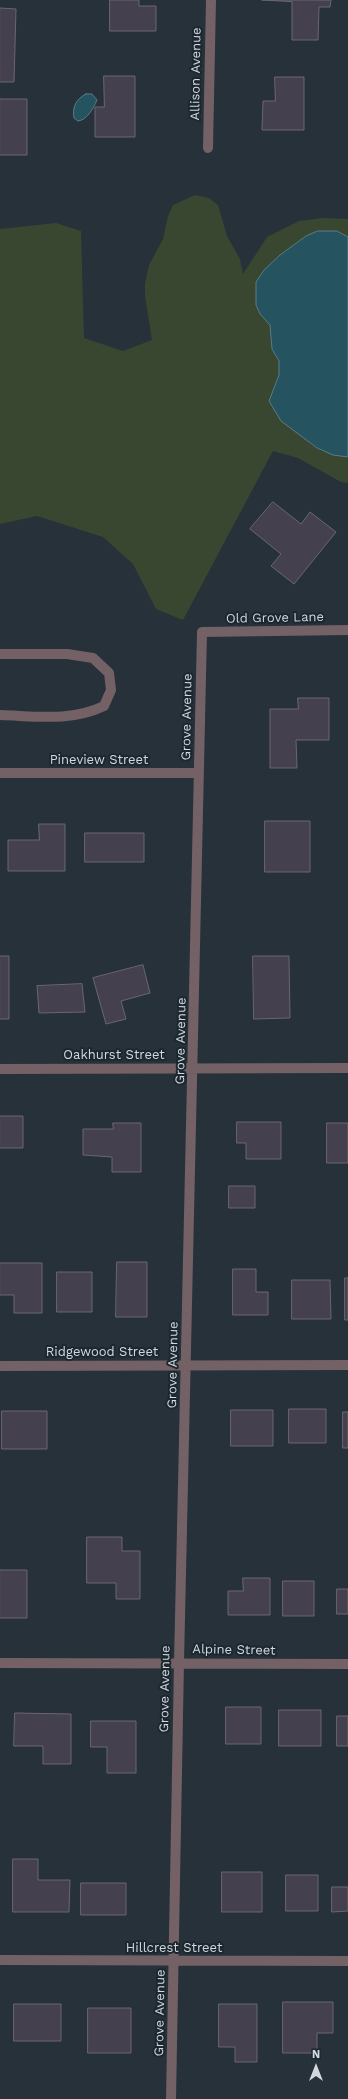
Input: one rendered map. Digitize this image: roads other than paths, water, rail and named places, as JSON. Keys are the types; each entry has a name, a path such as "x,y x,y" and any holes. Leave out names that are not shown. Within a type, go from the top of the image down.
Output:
{"street":[{"name":"Allison Avenue","path":"208,148 210,0"},
{"name":"Old Grove Lane","path":"202,632 348,630"},
{"name":"Grove Avenue","path":"171,2099 178,1662 187,1365 202,632"},
{"path":"0,654 67,654 93,658 109,673 111,690 104,706 88,714 63,717 0,715"},
{"name":"Pineview Street","path":"0,773 199,773"},
{"name":"Oakhurst Street","path":"0,1069 348,1068"},
{"name":"Ridgewood Street","path":"0,1366 348,1365"},
{"name":"Alpine Street","path":"0,1663 178,1662 348,1664"},
{"name":"Hillcrest Street","path":"0,1960 348,1961"}],"water":[{"path":"86,94 92,94 97,100 87,116 78,121 74,118 74,107 77,101"},
{"path":"318,231 337,231 348,237 348,457 333,455 317,448 281,421 269,401 279,375 279,361 272,349 270,325 260,314 256,305 256,282 264,270 280,255 306,236"}]}
